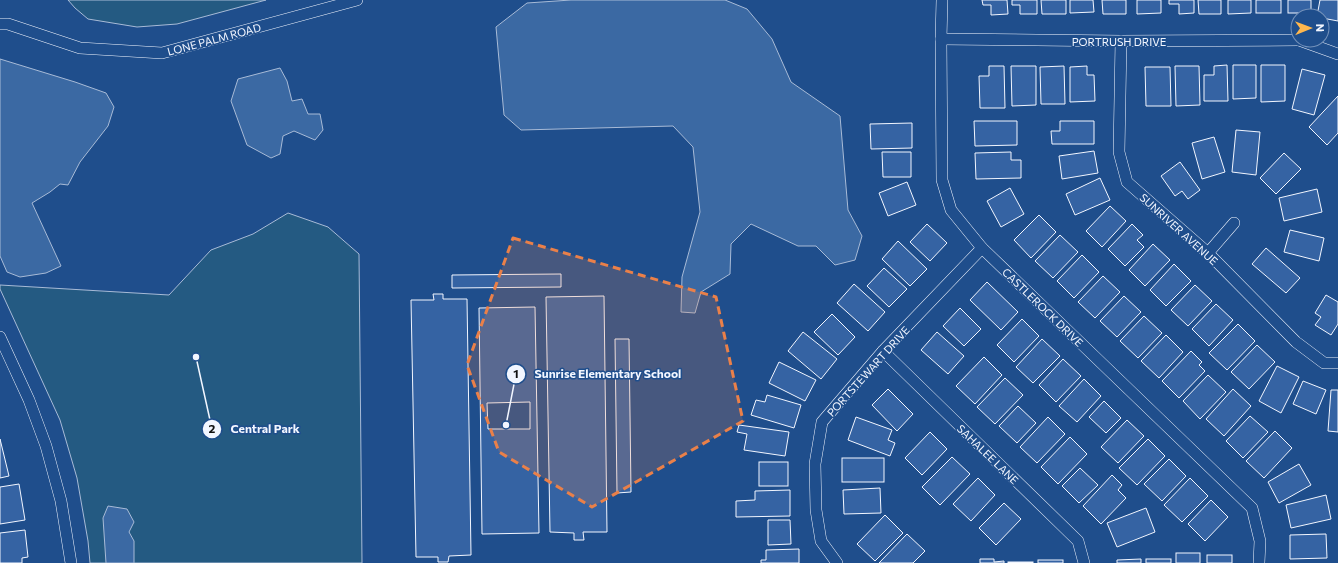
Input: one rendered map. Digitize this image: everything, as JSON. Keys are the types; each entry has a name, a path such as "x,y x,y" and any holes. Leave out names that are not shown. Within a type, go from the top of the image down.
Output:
{"street":[{"name":"LONE PALM ROAD","path":"0,24 8,24 80,48 162,54 356,0"},
{"name":"CASTLEROCK DRIVE","path":"942,0 942,180 951,210 982,248 1252,508 1260,541 1260,563"},
{"name":"PORTRUSH DRIVE","path":"941,39 1121,41 1290,40"},
{"name":"SUNRIVER AVENUE","path":"1121,41 1119,152 1127,182 1208,253 1296,342 1324,363 1338,363"},
{"name":"PORTRUSH DRIVE","path":"1321,48 1338,54"},
{"path":"1208,253 1234,224"},
{"name":"PORTSTEWART DRIVE","path":"837,563 821,541 816,510 815,464 822,422 883,351 982,248"},
{"path":"0,337 29,400 46,446 61,501 71,563"},
{"name":"SAHALEE LANE","path":"883,351 1078,541 1084,563"}],"highlighted area":[{"path":"513,238 716,297 743,421 592,507 499,452 467,365"}],"shaded area":[{"path":"68,0 266,0 177,24 137,27 88,19"},
{"path":"571,0 725,0 747,9 772,39 791,82 840,116 848,210 862,236 855,260 835,265 816,246 798,246 751,224 731,244 730,274 701,292 695,313 681,312 682,277 700,212 693,147 673,126 521,130 504,115 496,27 527,3"},
{"path":"0,59 106,93 114,107 108,126 80,162 68,185 60,184 32,203 61,266 46,273 20,277 7,272 0,256"},
{"path":"280,68 287,81 292,101 302,99 308,114 320,114 323,130 315,140 294,131 283,136 280,154 271,158 247,145 231,101 238,79"},
{"path":"288,213 328,227 359,254 362,563 90,563 88,541 77,478 60,420 0,289 0,285 169,295 211,250 253,234"},
{"path":"108,506 127,509 134,522 129,532 134,541 134,563 106,563 103,518"}],"building":[{"path":"982,0 1007,0 1008,14 991,15 991,5 983,5"},
{"path":"1012,0 1037,0 1037,14 1020,14 1020,5 1012,5"},
{"path":"1041,0 1066,0 1066,14 1042,14"},
{"path":"1070,0 1093,0 1094,12 1070,13"},
{"path":"1102,0 1126,0 1126,14 1103,14"},
{"path":"1137,0 1161,0 1161,13 1137,14"},
{"path":"1169,0 1194,0 1194,13 1179,14 1179,4 1169,4"},
{"path":"1198,0 1221,0 1221,14 1199,14"},
{"path":"1228,0 1251,0 1251,13 1228,14"},
{"path":"1256,0 1281,0 1281,13 1256,13"},
{"path":"1288,0 1311,0 1311,8 1290,8 1290,13 1288,13"},
{"path":"1320,0 1338,0 1338,21 1330,20 1330,8 1318,8"},
{"path":"1227,65 1228,101 1204,101 1204,75 1214,75 1214,66"},
{"path":"1233,65 1256,65 1256,98 1233,99"},
{"path":"1261,65 1285,65 1285,101 1261,102"},
{"path":"989,66 1004,66 1005,108 980,108 979,76 989,76"},
{"path":"1011,66 1036,66 1036,105 1012,106"},
{"path":"1064,66 1065,104 1041,104 1040,67"},
{"path":"1087,66 1087,75 1094,75 1095,101 1070,102 1070,67"},
{"path":"1175,66 1199,66 1200,105 1176,106"},
{"path":"1145,67 1170,67 1171,106 1146,106"},
{"path":"1302,69 1325,75 1314,115 1292,109"},
{"path":"1338,96 1338,133 1327,145 1309,127"},
{"path":"974,121 1017,121 1017,145 975,146"},
{"path":"1060,121 1094,121 1094,144 1052,144 1051,131 1060,131"},
{"path":"912,123 912,148 871,149 870,124"},
{"path":"1236,130 1260,132 1256,175 1232,172"},
{"path":"1214,137 1225,172 1202,179 1192,143"},
{"path":"1094,151 1098,173 1062,179 1059,156"},
{"path":"882,152 911,152 911,177 883,177"},
{"path":"1011,152 1011,160 1021,160 1021,178 976,179 975,153"},
{"path":"1284,153 1301,169 1276,194 1260,178"},
{"path":"1180,162 1200,190 1188,199 1182,191 1175,196 1161,176"},
{"path":"1100,178 1110,200 1075,215 1066,194"},
{"path":"907,182 916,205 888,216 879,193"},
{"path":"1010,188 1024,214 1001,227 987,201"},
{"path":"1317,189 1322,212 1284,221 1279,198"},
{"path":"1110,206 1126,221 1102,247 1086,231"},
{"path":"1039,215 1056,232 1031,258 1014,240"},
{"path":"927,224 947,243 930,261 910,242"},
{"path":"1132,224 1143,235 1137,240 1144,247 1125,266 1108,249"},
{"path":"1290,230 1324,238 1319,261 1284,252"},
{"path":"1060,235 1078,252 1053,278 1035,261"},
{"path":"898,241 927,269 910,286 882,259"},
{"path":"1153,244 1170,260 1145,286 1129,270"},
{"path":"1266,248 1300,278 1286,293 1252,264"},
{"path":"1082,255 1099,272 1074,298 1057,281"},
{"path":"1174,264 1191,281 1166,306 1150,290"},
{"path":"884,268 907,289 889,307 867,286"},
{"path":"561,274 561,287 452,288 452,275"},
{"path":"1103,276 1120,292 1095,318 1078,302"},
{"path":"987,282 1018,312 1001,330 970,300"},
{"path":"854,284 885,312 868,331 837,303"},
{"path":"1195,285 1212,301 1188,326 1171,310"},
{"path":"433,294 443,294 443,299 467,299 471,555 449,556 448,562 438,562 438,557 416,557 411,300 434,300"},
{"path":"1326,295 1338,302 1338,324 1331,335 1315,325 1321,317 1315,313"},
{"path":"604,296 607,532 583,532 584,540 574,540 574,533 550,532 546,297"},
{"path":"1124,296 1141,312 1117,337 1100,321"},
{"path":"1216,304 1233,320 1209,346 1192,329"},
{"path":"535,307 539,533 482,534 479,308","holes":["530,402 530,429 488,429 487,403"]},
{"path":"960,308 981,329 964,346 943,326"},
{"path":"832,314 855,337 838,355 814,332"},
{"path":"1144,316 1162,333 1138,358 1120,341"},
{"path":"1022,319 1039,336 1014,362 997,345"},
{"path":"1238,324 1255,341 1227,370 1209,353"},
{"path":"803,332 837,359 821,379 788,351"},
{"path":"937,332 964,356 948,374 921,350"},
{"path":"1166,335 1183,352 1159,378 1141,361"},
{"path":"615,339 629,339 631,492 617,493"},
{"path":"1042,339 1060,356 1033,383 1016,367"},
{"path":"1257,345 1275,362 1249,389 1231,372"},
{"path":"1191,351 1202,362 1199,365 1205,371 1179,398 1162,381"},
{"path":"984,357 1002,375 975,404 956,386"},
{"path":"1063,359 1081,376 1056,402 1039,385"},
{"path":"779,362 816,380 805,401 769,383"},
{"path":"1277,366 1299,377 1281,413 1259,401"},
{"path":"1208,375 1226,392 1200,419 1183,401"},
{"path":"1005,378 1023,395 995,424 977,407"},
{"path":"1084,379 1101,396 1077,422 1059,406"},
{"path":"1303,381 1326,390 1316,414 1293,404"},
{"path":"888,389 913,414 897,431 872,405"},
{"path":"1233,389 1251,406 1224,436 1206,419"},
{"path":"1331,390 1338,390 1338,432 1328,431"},
{"path":"767,395 801,405 794,428 751,415 756,400 765,402"},
{"path":"1104,401 1121,418 1106,433 1089,417"},
{"path":"1018,406 1036,423 1017,443 999,426"},
{"path":"1250,416 1268,432 1243,458 1226,441"},
{"path":"856,417 892,430 888,440 895,443 890,456 848,440"},
{"path":"1048,417 1065,434 1037,463 1020,447"},
{"path":"1127,420 1144,436 1118,463 1101,447"},
{"path":"739,425 789,432 785,456 744,450 747,434 737,432"},
{"path":"1275,431 1292,448 1264,478 1246,461"},
{"path":"930,432 947,449 922,475 905,458"},
{"path":"1070,437 1087,454 1058,484 1041,467"},
{"path":"0,439 9,476 0,478"},
{"path":"1148,439 1165,456 1137,485 1119,468"},
{"path":"952,457 970,474 940,505 922,487"},
{"path":"842,458 884,458 884,482 842,482"},
{"path":"1169,459 1186,476 1162,501 1144,484"},
{"path":"759,462 788,462 788,486 759,486"},
{"path":"1299,464 1311,485 1279,503 1268,482"},
{"path":"1080,468 1098,485 1079,503 1062,486"},
{"path":"1112,475 1122,485 1118,490 1126,498 1101,524 1083,506"},
{"path":"978,478 995,495 971,521 953,504"},
{"path":"1190,478 1208,496 1182,522 1164,505"},
{"path":"19,484 25,520 0,524 0,487"},
{"path":"880,488 881,513 844,514 843,490"},
{"path":"790,490 790,516 736,517 736,501 755,500 755,491"},
{"path":"1326,495 1331,519 1291,528 1286,505"},
{"path":"1211,500 1228,517 1205,541 1188,524"},
{"path":"1004,503 1021,519 996,545 979,528"},
{"path":"1146,508 1155,532 1117,547 1107,523"},
{"path":"885,515 903,533 875,561 857,544"},
{"path":"768,520 790,520 791,544 768,545"},
{"path":"25,530 28,557 22,558 22,563 0,563 0,533"},
{"path":"907,534 925,551 913,563 879,563"},
{"path":"1326,534 1327,558 1290,559 1290,535"},
{"path":"799,549 799,563 761,563 761,560 766,560 766,550"},
{"path":"1176,553 1200,553 1200,563 1176,563"},
{"path":"1207,555 1232,555 1232,563 1207,563"},
{"path":"980,559 994,559 994,562 1004,561 1004,563 980,563"},
{"path":"1141,559 1141,563 1117,563 1117,560"},
{"path":"1146,559 1171,559 1171,563 1146,563"},
{"path":"1038,560 1063,560 1063,563 1038,563"},
{"path":"1033,562 1033,563 1008,563"}],"place":[{"name":"Central Park","path":"196,357"},
{"name":"Sunrise Elementary School","path":"506,425"}]}
